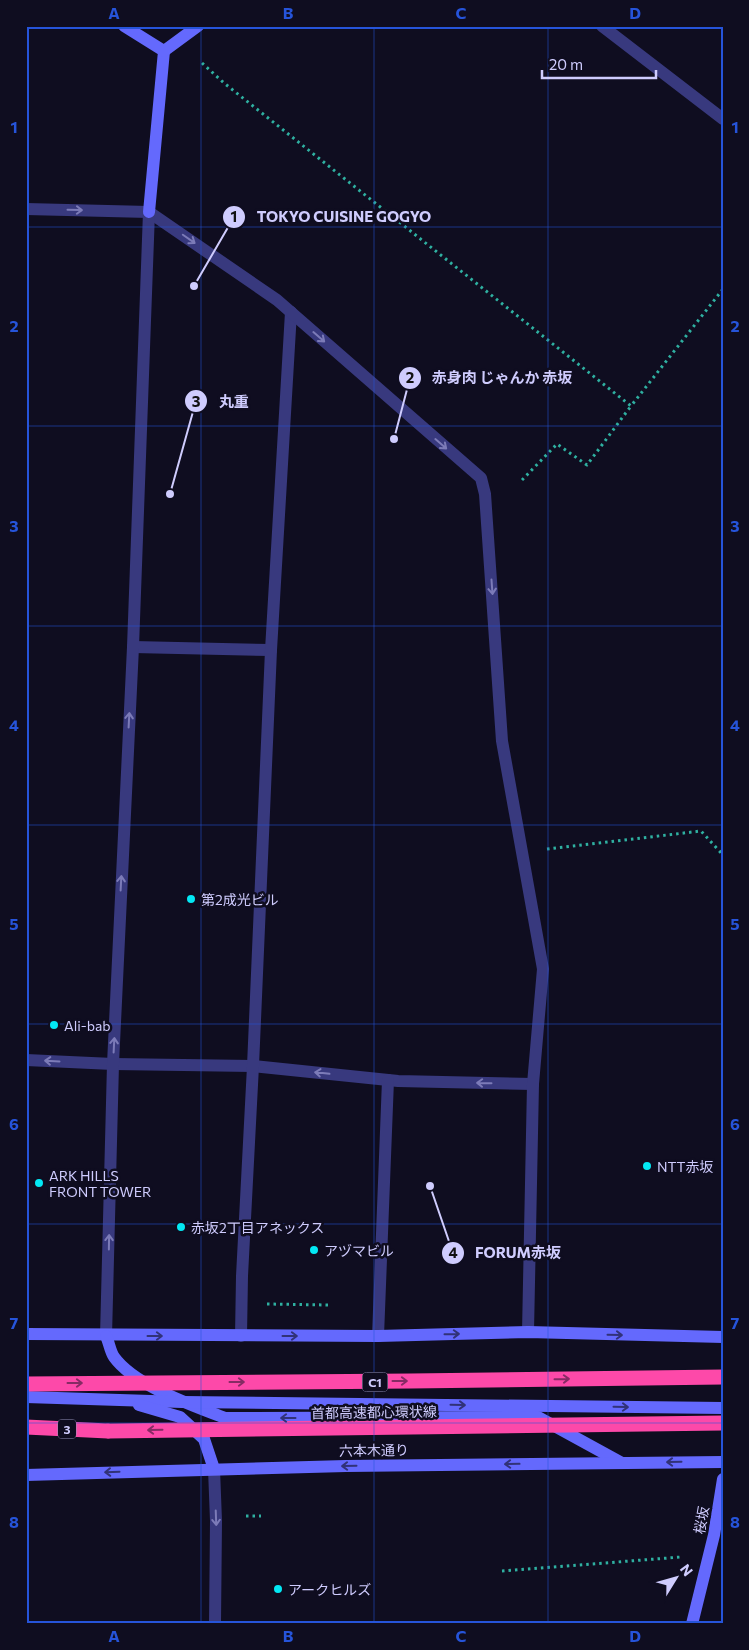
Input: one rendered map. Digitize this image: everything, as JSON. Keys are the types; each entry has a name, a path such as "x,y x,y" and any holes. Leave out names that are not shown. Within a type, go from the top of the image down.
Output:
{"highway":[{"name":"C1","path":"26,1384 723,1377"},
{"name":"首都高速都心環状線","path":"26,1429 108,1431 723,1423"}],"main road":[{"path":"124,26 164,51"},
{"path":"149,212 164,51 198,26"},
{"path":"26,1334 106,1336 378,1336 528,1332 723,1337"},
{"path":"106,1336 113,1356 129,1374 182,1402 224,1418 538,1417 623,1463"},
{"path":"26,1397 182,1402 723,1408"},
{"path":"118,1399 180,1417 204,1440 214,1469"},
{"name":"六本木通り","path":"26,1475 337,1466 723,1462"},
{"name":"桜坂","path":"692,1624 714,1535 723,1479"}],"street":[{"path":"602,26 723,119"},
{"path":"26,209 149,212 277,300 481,478 485,494 502,741 543,969 533,1084 528,1332"},
{"path":"106,1336 113,1064 149,212"},
{"path":"241,1336 242,1276 271,650 291,312"},
{"path":"132,648 271,650"},
{"path":"26,1060 113,1064 253,1066 388,1080 533,1084"},
{"path":"378,1336 388,1080"},
{"path":"214,1469 216,1521 215,1624"}],"path":[{"path":"202,64 224,84 631,406"},
{"path":"522,480 556,444 587,465 723,289"},
{"path":"547,849 701,831 723,855"},
{"path":"265,1304 329,1305"},
{"path":"246,1516 261,1516"},
{"path":"502,1571 683,1556"}],"place":[{"name":"TOKYO CUISINE GOGYO","path":"194,286"},
{"name":"赤身肉 じゃんか 赤坂","path":"394,439"},
{"name":"丸重","path":"170,494"},
{"name":"第2成光ビル","path":"191,899"},
{"name":"Ali-bab","path":"54,1025"},
{"name":"NTT赤坂","path":"647,1166"},
{"name":"ARK HILLS FRONT TOWER","path":"39,1183"},
{"name":"FORUM赤坂","path":"430,1186"},
{"name":"赤坂2丁目アネックス","path":"181,1227"},
{"name":"アヅマビル","path":"314,1250"},
{"name":"アークヒルズ","path":"278,1589"}]}
